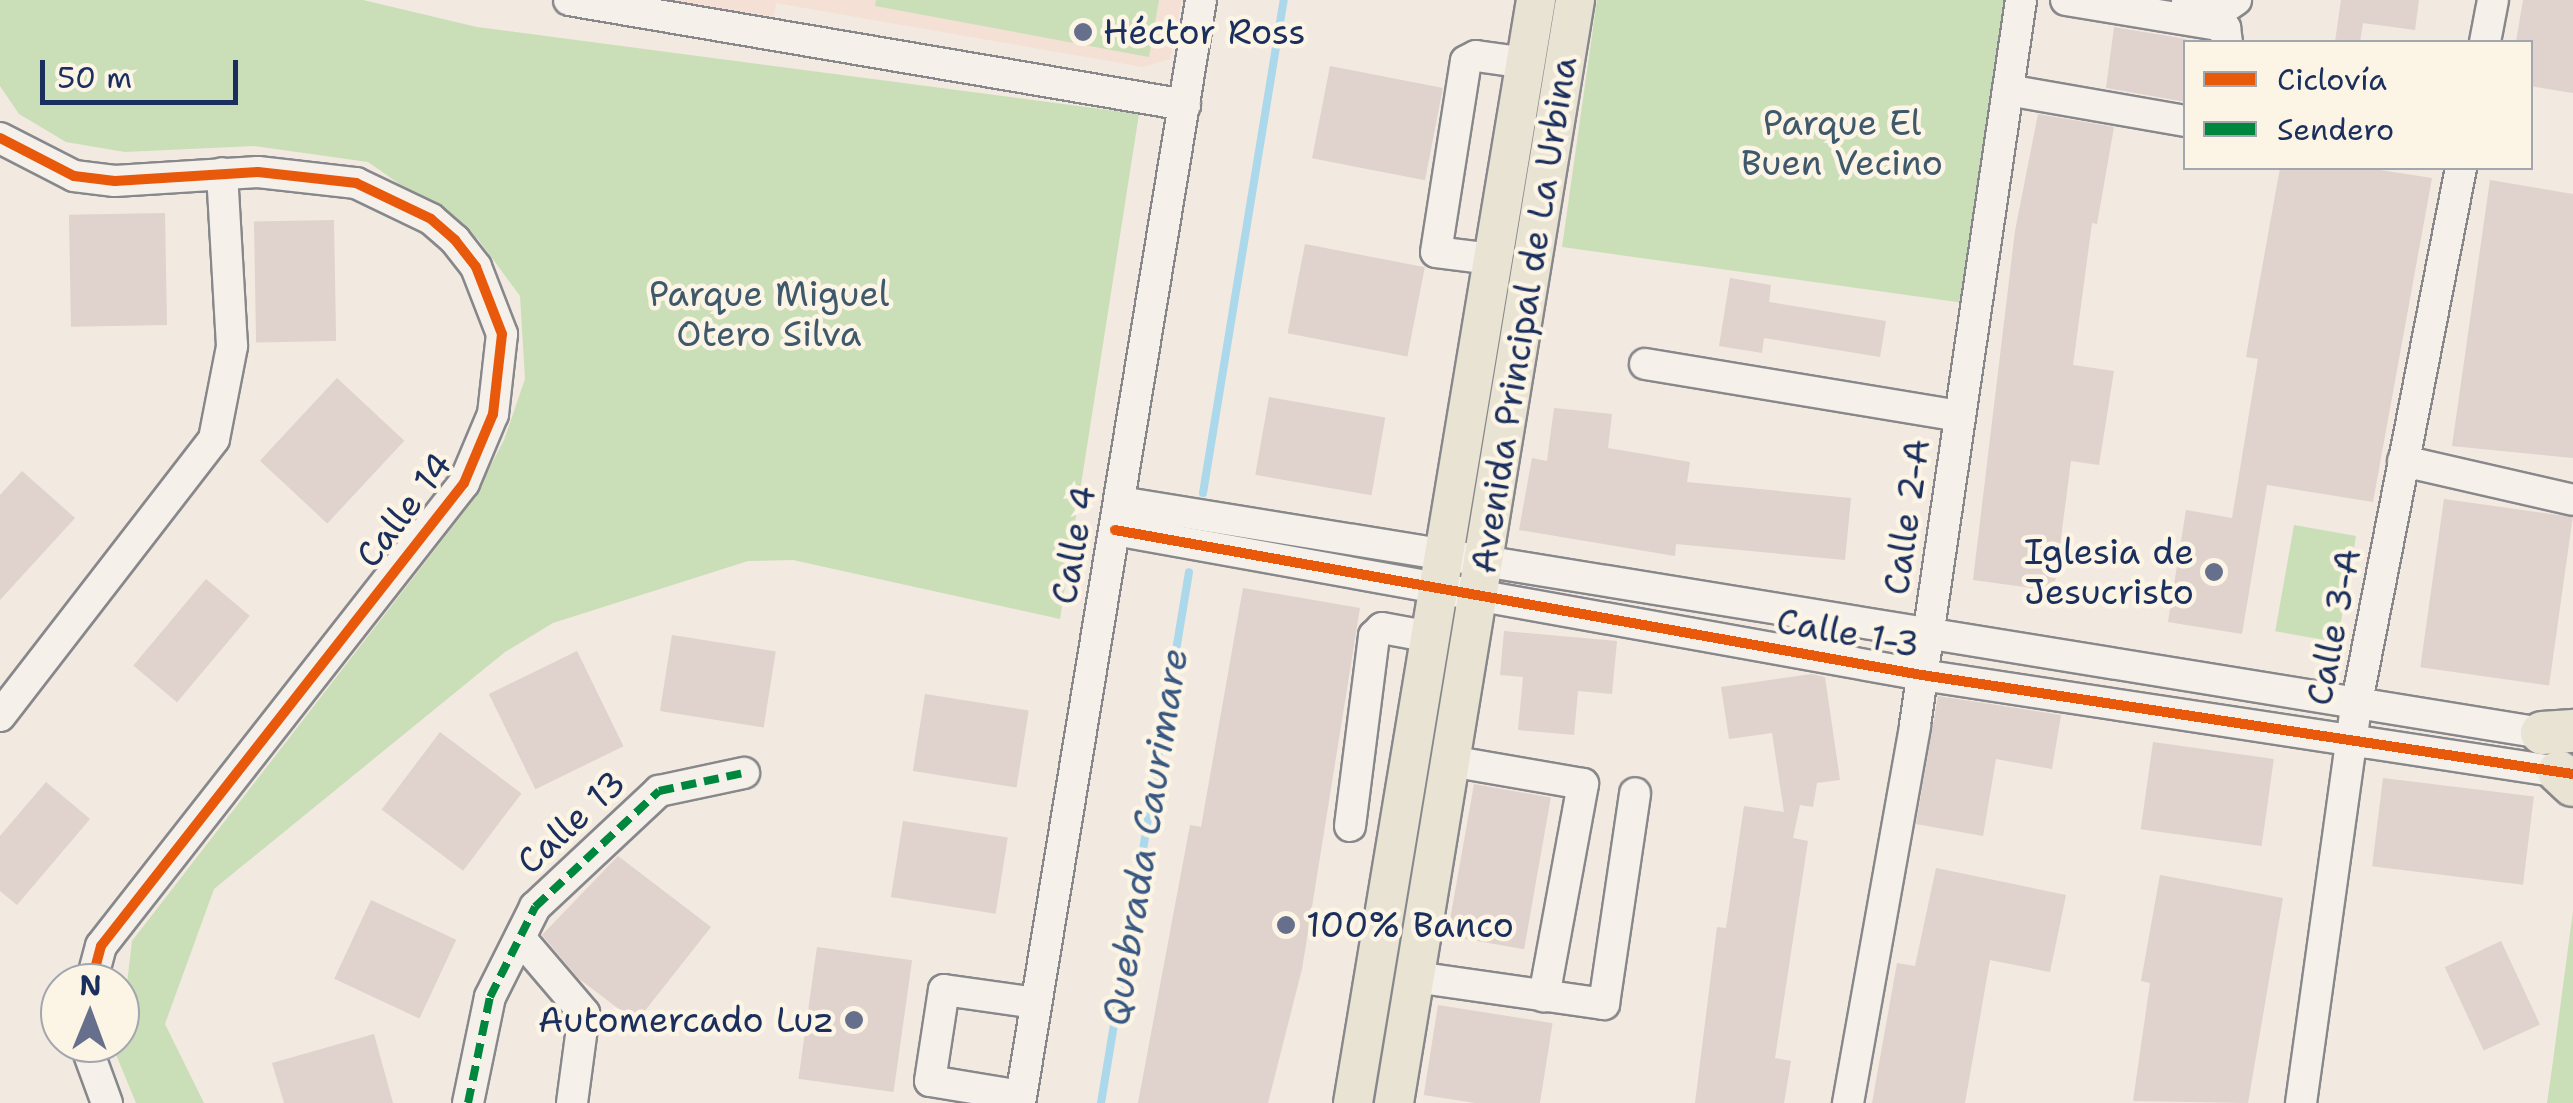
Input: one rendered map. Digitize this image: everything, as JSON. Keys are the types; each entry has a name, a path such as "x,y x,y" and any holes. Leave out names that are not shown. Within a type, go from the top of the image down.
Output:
{"main road":[{"name":"Avenida Principal de La Urbina","path":"1353,1103 1536,0"},
{"name":"Avenida Principal de La Urbina","path":"1394,1103 1576,0"}],"street":[{"path":"569,0 1185,105"},
{"name":"Calle 4","path":"1020,1099 1202,0"},
{"name":"Calle 2-A","path":"1848,1103 1922,676 2021,0"},
{"path":"2066,0 2218,25 2225,28 2227,40"},
{"path":"2180,0 2227,6 2236,0"},
{"path":"2485,40 2493,0"},
{"path":"1492,259 1436,252 1466,61 1476,56 1526,63"},
{"path":"2008,90 2183,120"},
{"name":"Calle 14","path":"0,138 74,176 114,181 222,173 356,183 430,219 476,267 502,334 501,374 487,433 464,482 101,946 96,963"},
{"name":"Calle 3-A","path":"2301,1103 2356,706 2460,170"},
{"path":"0,716 214,439 232,346 222,173"},
{"path":"1645,364 1960,416"},
{"path":"2403,461 2573,500"},
{"name":"Calle 1-3","path":"1117,516 1480,576 1922,676 2351,742 2566,755"},
{"name":"Calle 1-3","path":"1480,576 1927,637 2356,706 2566,755"},
{"path":"1350,826 1374,636 1382,628 1430,637"},
{"path":"1450,761 1583,784 1544,996"},
{"name":"Calle 13","path":"468,1103 490,998 535,907 659,791 744,773"},
{"path":"1415,977 1604,1004 1636,793"},
{"path":"520,938 584,1014 572,1103"},
{"path":"1020,1099 930,1081 944,990 1035,1003"},
{"path":"93,1063 107,1103"}],"shaded area":[{"path":"646,0 1182,0 1170,59 1143,67 776,3 773,23"}],"green space":[{"name":"Parque Miguel Otero Silva","path":"0,0 363,0 477,27 1139,114 1060,619 793,560 748,561 553,623 505,652 214,889 165,1024 204,1103 136,1103 119,1063 140,1063 140,963 129,963 132,941 471,503 504,440 525,379 520,296 478,239 368,162 254,146 125,152 66,142 19,114 0,86"},
{"name":"Héctor Ross","path":"876,0 1159,0 1149,57 875,6"},
{"name":"Parque El Buen Vecino","path":"1597,0 2008,0 1964,303 1562,247"},
{"path":"2294,525 2356,536 2337,642 2275,631"},
{"path":"2573,911 2573,1103 2547,1103 2553,1061"}],"building":[{"path":"2341,0 2419,0 2415,30 2363,23 2360,40 2335,40"},
{"path":"2523,0 2573,0 2573,93 2533,86 2533,40 2516,40"},
{"path":"2114,27 2186,39 2183,101 2106,88"},
{"path":"1330,66 1443,88 1425,180 1312,158"},
{"path":"2038,114 2114,127 2097,224 2092,223 2073,365 2114,371 2099,465 2071,461 2054,591 1973,580 2015,231"},
{"path":"2280,170 2380,170 2432,178 2373,502 2267,485 2242,634 2168,622 2186,510 2232,518 2258,359 2246,357"},
{"path":"2490,180 2573,194 2573,458 2452,446"},
{"path":"165,213 167,325 71,327 69,215"},
{"path":"334,220 336,341 256,342 254,221"},
{"path":"1305,244 1425,267 1407,357 1288,333"},
{"path":"1730,278 1771,285 1769,302 1886,321 1880,357 1764,338 1762,353 1719,346"},
{"path":"337,378 404,441 327,523 260,461"},
{"path":"1269,397 1385,417 1371,495 1255,475"},
{"path":"1554,408 1612,414 1608,448 1690,462 1687,482 1851,498 1845,560 1676,544 1675,556 1519,530 1532,458 1547,461"},
{"path":"22,471 75,518 0,600 0,495"},
{"path":"2444,499 2573,517 2549,685 2420,667"},
{"path":"206,579 250,616 177,702 133,666"},
{"path":"1243,588 1360,608 1302,969 1268,1103 1138,1103 1190,825 1201,827"},
{"path":"1504,631 1617,641 1612,694 1578,691 1574,735 1518,730 1523,677 1500,675"},
{"path":"672,635 776,651 764,727 660,711"},
{"path":"577,651 623,746 535,789 489,694"},
{"path":"1812,674 1825,677 1840,780 1817,783 1813,807 1800,805 1793,838 1808,841 1775,1058 1791,1061 1784,1103 1695,1103 1717,927 1726,928 1744,806 1784,812 1772,733 1729,739 1721,687"},
{"path":"925,694 1029,710 1017,787 913,771"},
{"path":"1938,696 2061,715 2052,769 1996,759 1983,836 1916,824"},
{"path":"440,732 521,793 463,871 382,809"},
{"path":"2153,742 2274,759 2262,846 2141,829"},
{"path":"2383,778 2534,797 2523,885 2372,866"},
{"path":"46,782 90,819 17,905 0,891 0,836"},
{"path":"1474,784 1551,798 1524,949 1447,936"},
{"path":"903,821 1008,838 996,914 891,897"},
{"path":"618,856 711,927 636,1022 578,978 542,935"},
{"path":"1936,868 2066,895 2050,972 1990,960 1965,1103 1872,1103 1897,963 1915,966"},
{"path":"2160,875 2283,898 2248,1103 2133,1101 2150,983 2141,981"},
{"path":"371,900 456,940 419,1019 334,979"},
{"path":"2501,941 2540,1024 2484,1051 2445,967"},
{"name":"Automercado Luz","path":"817,947 912,960 894,1092 798,1079"},
{"path":"1438,1005 1553,1023 1540,1103 1475,1103 1424,1095"},
{"path":"374,1034 393,1103 284,1103 272,1063"}],"waterway":[{"name":"Quebrada Caurimare","path":"1203,493 1284,0"},
{"name":"Quebrada Caurimare","path":"1101,1103 1189,572"}],"marked path":[{"path":"468,1103 490,997 535,907 659,791 744,773"}],"cycle path":[{"path":"0,138 74,176 115,181 258,172 356,183 431,219 455,240 476,267 502,334 493,414 464,483 101,946 96,963"},
{"path":"1115,530 1922,675 2573,774"}],"place":[{"name":"Héctor Ross","path":"1083,32"},
{"name":"Iglesia de Jesucristo","path":"2214,572"},
{"name":"100% Banco","path":"1286,925"},
{"name":"Automercado Luz","path":"854,1020"}]}
